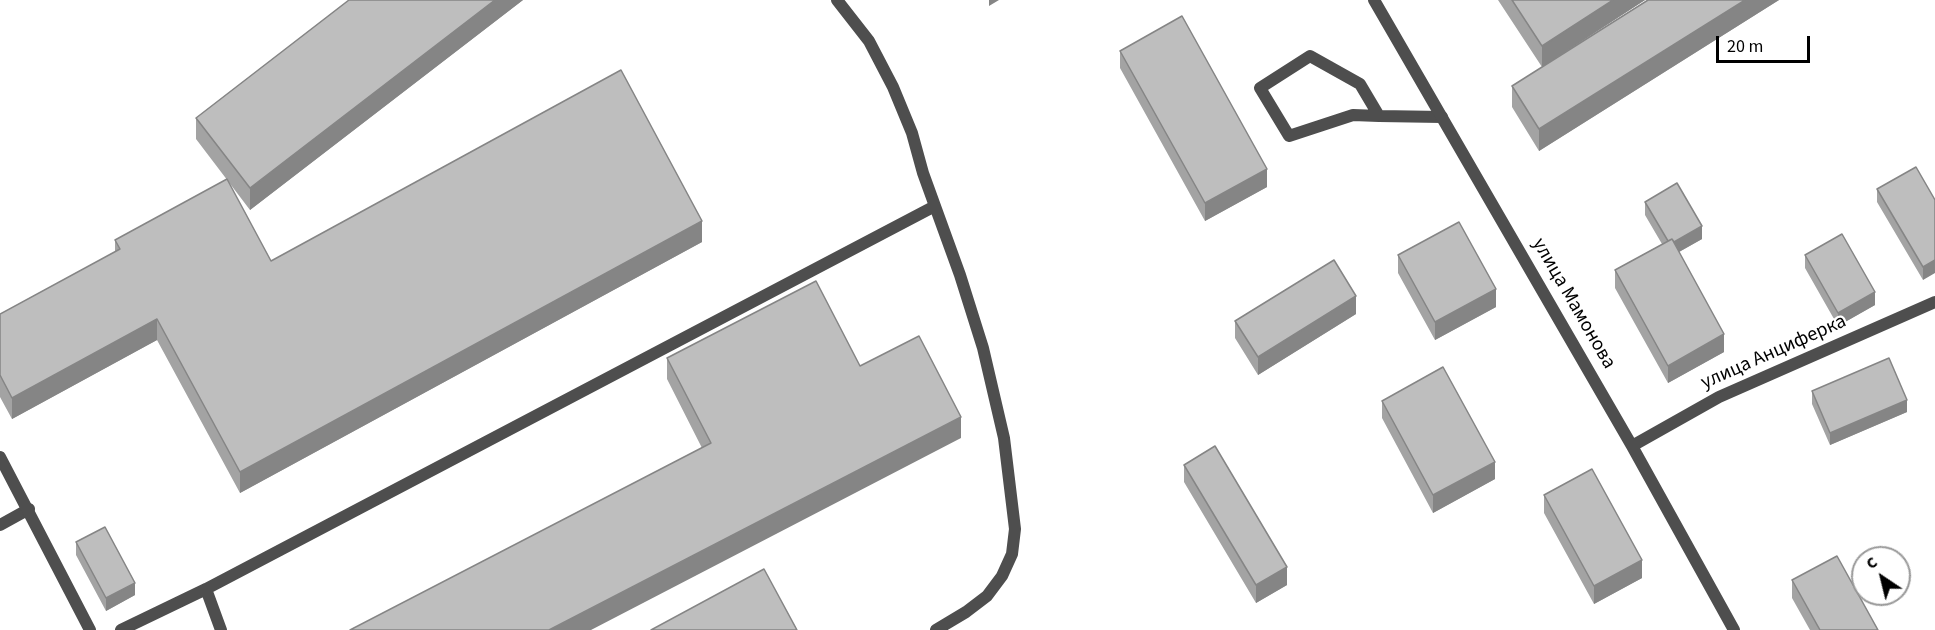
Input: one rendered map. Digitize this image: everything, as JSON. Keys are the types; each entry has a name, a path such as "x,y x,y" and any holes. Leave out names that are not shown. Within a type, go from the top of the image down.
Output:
{"street":[{"path":"837,0 869,41 893,87 912,133 983,348 1004,438 1015,529 1012,554 1002,576 987,596 936,630"},
{"name":"улица Мамонова","path":"1374,0 1632,446 1734,630"},
{"path":"1379,116 1360,84 1310,56 1260,88 1289,136 1353,115 1379,116 1442,117"},
{"path":"121,630 206,589 935,206"},
{"name":"улица Анциферка","path":"1632,446 1719,397 1935,302"},
{"path":"0,457 90,630"},
{"path":"0,525 29,509"},
{"path":"206,589 221,630"}],"building":[{"path":"349,0 495,0 250,188 196,118"},
{"path":"1512,0 1613,0 1542,46"},
{"path":"1648,0 1745,0 1539,129 1512,86"},
{"path":"1182,16 1267,169 1205,203 1120,51"},
{"path":"621,70 702,221 240,472 157,319 12,398 0,375 0,314 120,249 115,240 227,179 271,261"},
{"path":"1916,167 1935,200 1935,260 1923,267 1877,189"},
{"path":"1677,183 1702,226 1674,242 1672,239 1668,241 1645,202"},
{"path":"1459,222 1496,289 1435,322 1398,255"},
{"path":"1842,234 1875,292 1838,313 1805,255"},
{"path":"1672,239 1724,334 1668,366 1615,270"},
{"path":"1334,260 1356,296 1258,357 1235,321"},
{"path":"816,281 860,366 919,336 961,417 549,630 350,630 711,443 667,358"},
{"path":"1889,358 1907,400 1830,433 1812,391"},
{"path":"1443,367 1495,462 1433,495 1382,401"},
{"path":"1215,446 1287,567 1256,585 1184,465"},
{"path":"1592,469 1642,560 1594,586 1544,495"},
{"path":"105,527 135,583 106,598 76,542"},
{"path":"1837,556 1851,581 1851,606 1865,606 1878,630 1820,630 1792,580"},
{"path":"764,569 797,630 651,630"}]}
